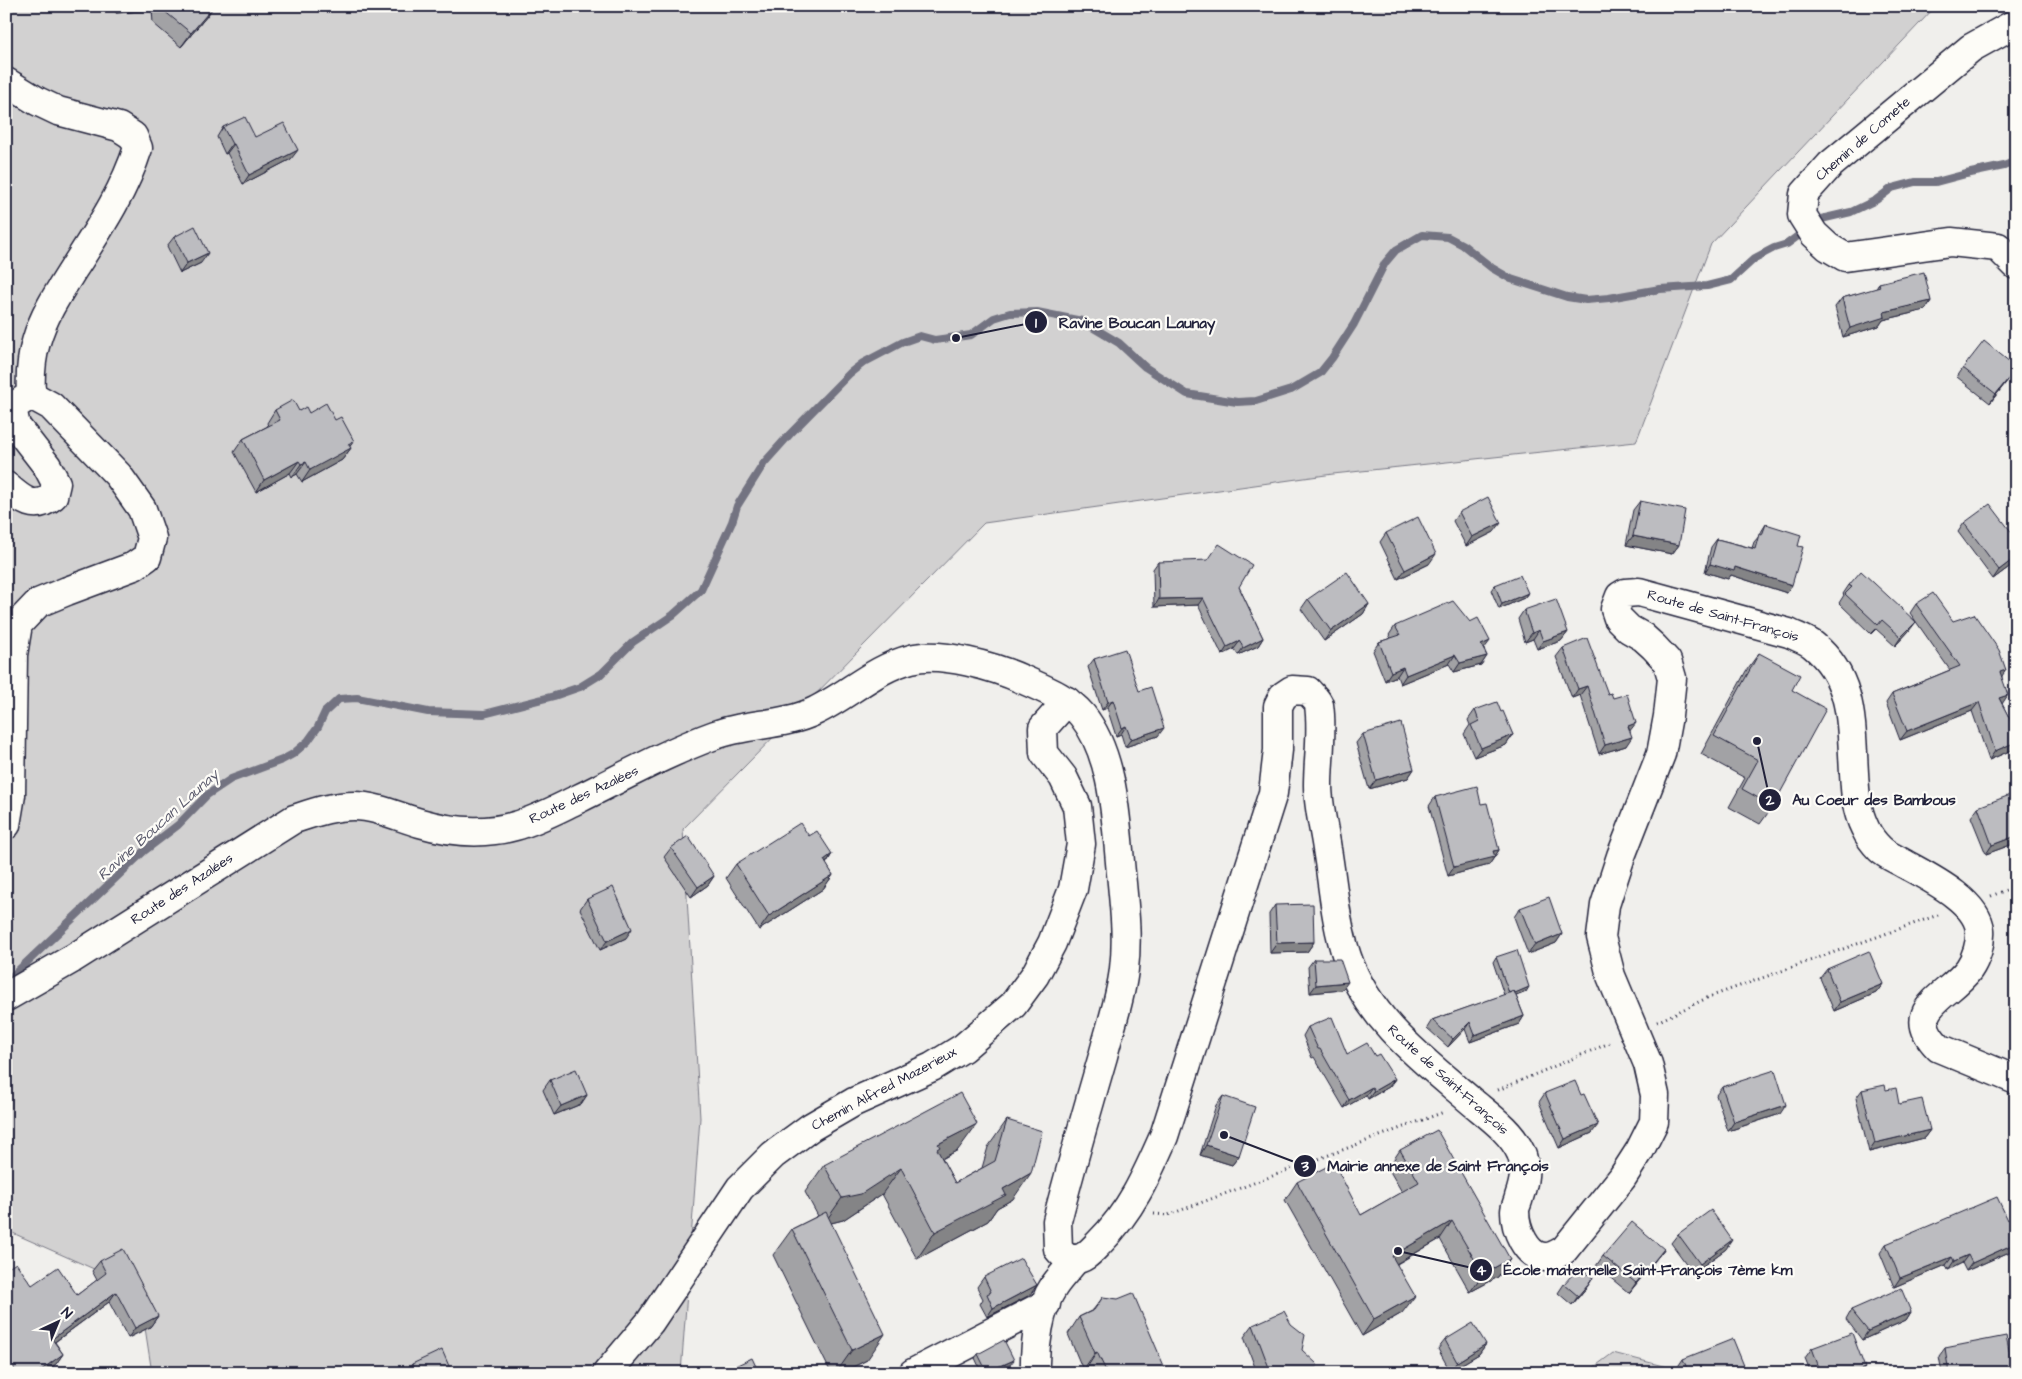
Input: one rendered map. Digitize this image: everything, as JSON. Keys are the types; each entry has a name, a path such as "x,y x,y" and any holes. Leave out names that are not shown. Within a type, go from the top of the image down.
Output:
{"main road":[{"name":"Chemin de Comete","path":"2016,22 1971,48 1830,165 1804,194 1808,224 1828,247 1845,257 1951,242 1998,247 2016,265"},
{"path":"6,82 58,111 119,127 134,136 138,148 124,186 53,299 35,343 31,394"},
{"path":"6,486 20,498 36,505 45,503 53,496 56,483 47,466 16,426 13,413 17,404 31,394"},
{"path":"6,825 12,795 12,655 18,624 38,603 67,590 134,566 147,557 152,538 142,509 118,475 50,406 31,394"},
{"name":"Route de Saint-François","path":"1035,1373 1034,1342 1052,1288 1076,1259 1088,1254 1111,1232 1129,1208 1164,1136 1262,832 1273,793 1278,750 1278,706 1283,696 1292,690 1308,690 1318,703 1320,726 1318,787 1339,926 1347,957 1358,983 1386,1024 1420,1058 1504,1129 1521,1152 1525,1168 1524,1183 1515,1209 1516,1225 1521,1238 1536,1255 1554,1256 1564,1250 1622,1178 1640,1150 1654,1122 1655,1095 1648,1064 1611,976 1601,937 1605,905 1621,856 1660,754 1668,716 1672,678 1667,661 1643,637 1629,629 1618,618 1615,609 1616,602 1620,596 1626,593 1639,592 1657,596 1680,605 1789,633 1812,644 1834,666 1844,686 1850,713 1856,802 1865,828 1881,850 1949,890 1967,905 1980,928 1980,943 1975,958 1968,970 1928,1008 1924,1025 1930,1040 1939,1048 2016,1080"},
{"name":"Route des Azalées","path":"6,997 72,959 267,835 294,820 326,808 356,806 445,829 468,832 490,831 515,826 543,816 716,734 762,723 792,719 817,710 894,664 914,658 933,656 968,662 1018,677 1067,701"},
{"path":"1067,701 1082,714 1096,737 1106,764 1114,804 1126,927 1124,969 1115,1012 1057,1221 1058,1249 1064,1256 1076,1259"},
{"name":"Chemin Alfred Mazerieux","path":"607,1373 650,1322 740,1188 773,1155 811,1127 854,1102 932,1068 962,1048 1013,1005 1035,975 1052,943 1073,889 1081,844 1077,806 1062,777 1044,752 1044,728 1067,701"},
{"path":"913,1373 1046,1304"}],"path":[{"path":"1129,1208 1168,1215 1472,1102 1634,1033 1709,997 2016,886"}],"shaded area":[{"path":"6,6 1936,6 1711,244 1636,442 1333,474 984,523 683,829 700,1118 681,1373 152,1373 139,1289 6,1230"},
{"path":"1613,1353 1690,1373 1586,1373"}],"building":[{"path":"162,6 214,6 191,33 163,10"},
{"path":"245,117 255,137 284,123 298,150 249,175 234,144 232,144 223,127"},
{"path":"195,226 208,253 187,263 174,237"},
{"path":"1924,272 1931,301 1884,312 1885,317 1850,328 1842,298 1880,287 1879,283"},
{"path":"1984,341 2016,367 1996,394 1963,368"},
{"path":"293,400 299,411 306,407 309,413 326,403 335,420 341,417 354,441 348,444 351,448 310,470 306,462 301,464 299,461 264,480 243,439 280,420 275,410"},
{"path":"1488,497 1501,523 1472,537 1459,512"},
{"path":"1640,501 1685,510 1679,545 1633,536"},
{"path":"1990,504 2016,538 2016,557 1999,570 1964,523"},
{"path":"1418,517 1436,554 1405,570 1386,533"},
{"path":"1766,524 1801,535 1798,546 1803,547 1792,585 1735,567 1734,571 1710,564 1717,539 1755,549 1759,534 1762,535"},
{"path":"1219,544 1252,565 1239,587 1263,638 1243,648 1240,641 1227,647 1203,598 1159,599 1158,562 1208,560"},
{"path":"1861,571 1916,622 1901,637 1882,620 1878,625 1845,594 1852,587 1849,585"},
{"path":"1347,572 1369,604 1331,631 1308,599"},
{"path":"1520,575 1528,593 1502,604 1495,585"},
{"path":"1933,593 1953,621 1974,614 1999,650 2006,670 2000,672 2008,695 1999,698 2016,731 2016,742 1995,751 1979,702 1907,731 1892,694 1960,666 1916,604"},
{"path":"1556,599 1568,632 1543,641 1539,630 1532,633 1524,610"},
{"path":"1453,601 1470,622 1478,618 1490,641 1481,645 1487,656 1460,663 1455,655 1406,675 1403,667 1391,672 1379,642 1400,635 1395,626"},
{"path":"1587,638 1608,694 1611,693 1613,698 1627,694 1636,723 1628,726 1632,737 1605,745 1587,686 1578,689 1563,648"},
{"path":"1125,649 1139,691 1151,687 1164,728 1131,739 1126,726 1122,728 1113,700 1108,702 1094,659"},
{"path":"1759,653 1800,675 1792,690 1826,709 1773,806 1742,789 1758,760 1714,736"},
{"path":"1497,702 1513,735 1481,748 1471,725 1479,721 1475,710"},
{"path":"1401,723 1414,769 1376,780 1363,734"},
{"path":"1477,786 1481,804 1487,803 1499,850 1493,851 1495,857 1454,867 1435,797"},
{"path":"2010,795 2016,811 2016,836 1992,845 1978,807"},
{"path":"800,823 809,836 817,831 832,854 824,860 833,875 769,916 736,864"},
{"path":"688,836 714,876 698,887 671,848"},
{"path":"613,887 632,929 607,941 587,899"},
{"path":"1549,897 1562,934 1535,945 1520,908"},
{"path":"1313,904 1314,942 1277,943 1275,905"},
{"path":"1517,950 1529,987 1515,993 1514,991 1509,993 1496,957"},
{"path":"1869,951 1883,984 1840,1002 1827,969"},
{"path":"1314,959 1340,959 1348,982 1316,985"},
{"path":"1514,991 1524,1016 1475,1035 1470,1022 1453,1039 1432,1020"},
{"path":"1332,1017 1347,1054 1367,1043 1375,1056 1379,1054 1395,1079 1374,1091 1372,1087 1349,1100 1320,1049 1318,1049 1308,1027"},
{"path":"576,1069 587,1095 561,1106 550,1080"},
{"path":"1775,1070 1786,1105 1734,1122 1722,1087"},
{"path":"1575,1081 1581,1095 1584,1094 1598,1125 1565,1139 1545,1093"},
{"path":"1885,1085 1886,1090 1896,1088 1899,1104 1922,1099 1930,1130 1875,1143 1862,1090"},
{"path":"960,1093 977,1124 938,1144 940,1147 937,1149 955,1183 995,1161 1007,1120 1042,1131 1031,1173 1003,1189 1006,1195 935,1232 901,1168 861,1194 842,1198 824,1165"},
{"path":"1223,1096 1255,1107 1239,1156 1206,1145"},
{"path":"1437,1130 1510,1259 1483,1274 1452,1221 1392,1256 1415,1296 1374,1319 1297,1182 1334,1163 1361,1215 1419,1182 1400,1150"},
{"path":"1997,1197 2008,1220 2013,1217 2016,1223 2016,1243 1972,1263 1968,1255 1954,1261 1952,1257 1900,1278 1886,1244"},
{"path":"1711,1210 1732,1240 1700,1264 1678,1234"},
{"path":"826,1212 885,1334 852,1350 792,1229"},
{"path":"1632,1222 1664,1249 1636,1283 1603,1256"},
{"path":"123,1249 158,1316 135,1328 116,1292 52,1339 63,1354 37,1373 18,1373 6,1358 6,1262 10,1267 16,1263 32,1285 58,1267 77,1295 106,1273 100,1261"},
{"path":"1021,1258 1037,1285 993,1308 987,1294 991,1292 984,1277"},
{"path":"1579,1267 1593,1278 1578,1296 1564,1284"},
{"path":"1901,1288 1911,1312 1868,1331 1851,1310"},
{"path":"1133,1293 1167,1373 1107,1373 1097,1352 1095,1353 1079,1317 1094,1310 1103,1297 1118,1299"},
{"path":"1284,1311 1291,1324 1305,1335 1302,1350 1317,1364 1316,1373 1271,1373 1253,1325"},
{"path":"1473,1323 1486,1344 1457,1362 1445,1340"},
{"path":"1852,1333 1865,1368 1851,1373 1821,1373 1812,1348"},
{"path":"2006,1336 2014,1373 1966,1373 1965,1370 1949,1373 1945,1348"},
{"path":"1733,1339 1747,1373 1689,1373 1683,1359"},
{"path":"1004,1340 1014,1360 987,1372 978,1354"},
{"path":"442,1350 452,1373 416,1373 412,1364"},
{"path":"752,1358 759,1373 728,1373 727,1370"},
{"path":"1004,1364 1008,1373 985,1373"}],"waterway":[{"name":"Ravine Boucan Launay","path":"6,982 144,851 178,825 207,795 231,779 293,754 308,741 318,727 325,712 339,699 357,698 428,712 484,714 554,696 580,687 601,674 633,642 673,615 701,590 732,522 737,506 764,463 790,434 850,373 863,363 903,342 920,336 935,340 971,335 994,318 1010,313 1037,312 1082,321 1119,343 1145,367 1187,394 1237,402 1256,401 1291,390 1320,373 1354,324 1385,263 1396,250 1422,235 1448,237 1463,245 1492,268 1511,279 1567,297 1586,300 1660,289 1707,286 1731,280 1755,258 1774,248 1787,244 1821,219 1851,212 1876,200 1892,188 1915,182 1936,182 2004,166 2016,161"}],"place":[{"name":"Ravine Boucan Launay","path":"956,338"},
{"name":"Au Coeur des Bambous","path":"1757,741"},
{"name":"Mairie annexe de Saint François","path":"1224,1135"},
{"name":"École maternelle Saint-François 7ème km","path":"1398,1251"}]}
